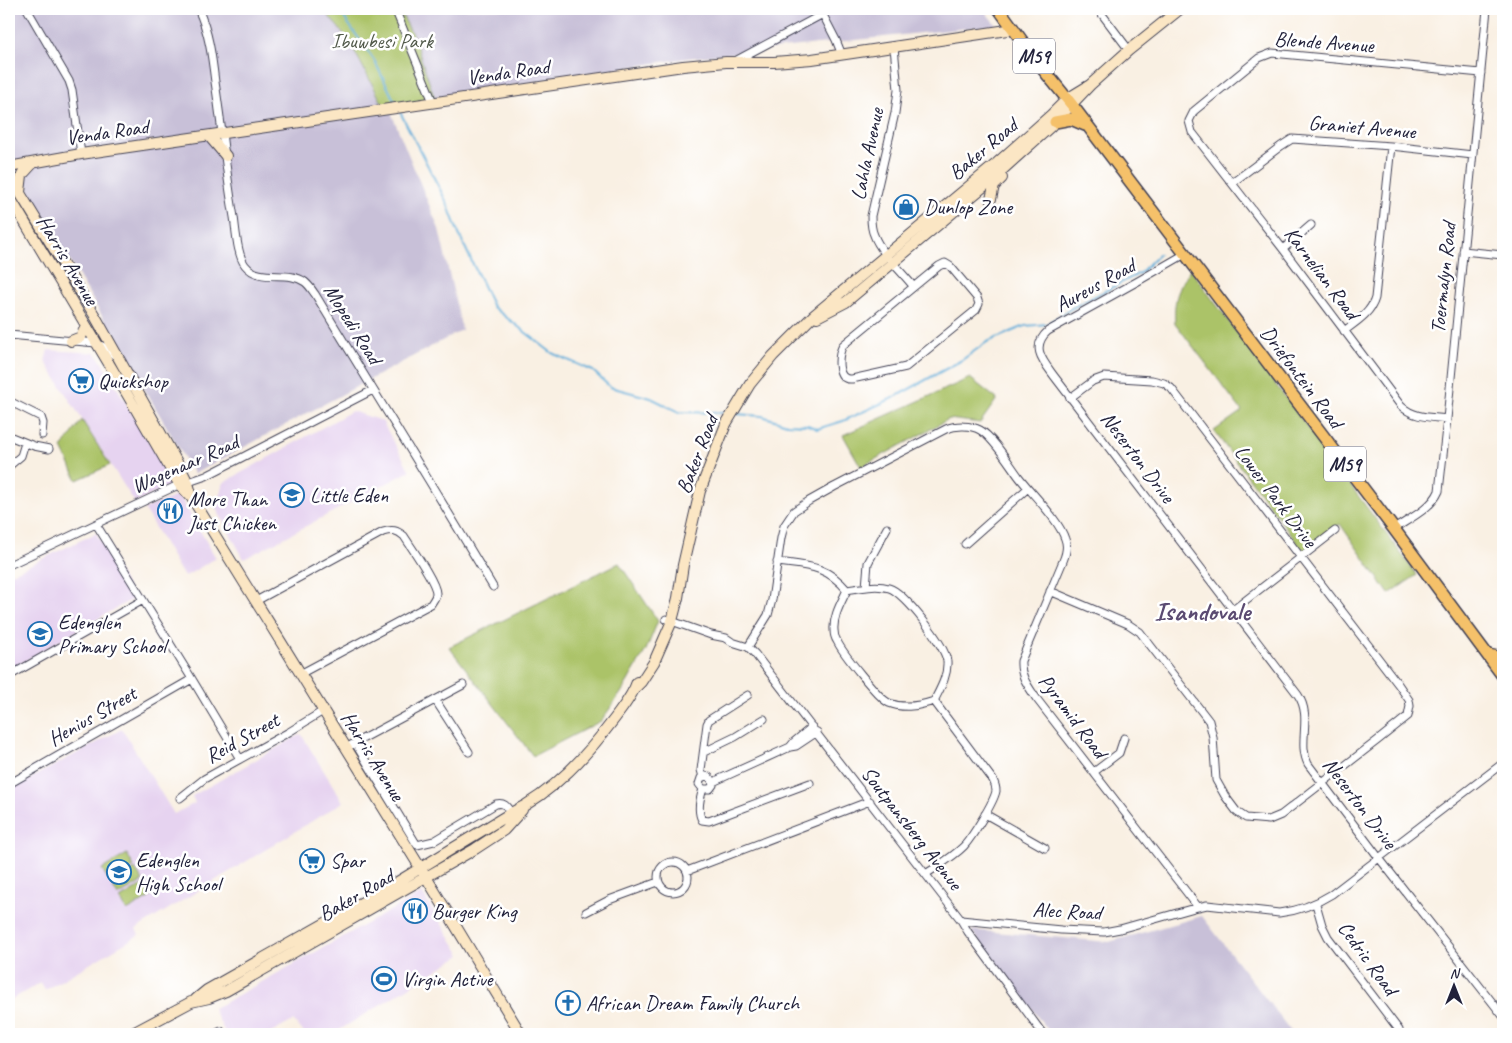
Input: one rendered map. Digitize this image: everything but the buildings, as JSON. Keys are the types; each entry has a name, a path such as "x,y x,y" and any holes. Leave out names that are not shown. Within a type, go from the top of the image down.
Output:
{"main road":[{"name":"M59","path":"999,9 1038,63 1070,102"},
{"path":"1070,102 1129,50 1180,9"},
{"name":"Venda Road","path":"9,167 81,154 674,67 733,62 782,62 842,55 1014,29"},
{"name":"Baker Road","path":"131,1034 196,999 207,990 504,830 524,807 559,780 584,756 614,719 654,662 669,620 700,492 726,424 750,384 807,322 846,287 890,258 1023,152 1055,122 1070,102"},
{"name":"Baker Road","path":"890,258 1025,139 1070,102"},
{"name":"Driefontein Road","path":"1070,102 1394,529 1503,676"},
{"path":"1055,122 1071,119 1087,126"},
{"path":"209,136 226,156"},
{"path":"991,199 994,186 1016,165 1023,152"},
{"path":"20,192 22,175 33,162"},
{"name":"Harris Avenue","path":"9,175 122,364 184,484"},
{"name":"Harris Avenue","path":"9,196 96,343 300,674 323,711 350,746 423,873 521,1034"},
{"path":"71,341 81,337 86,326"},
{"path":"1488,655 1503,658"},
{"name":"Baker Road","path":"423,873 511,813 524,807"}],"street":[{"path":"27,9 69,80 81,154"},
{"name":"Mopedi Road","path":"198,9 206,26 235,224 243,262 250,270 258,274 287,275 306,282 433,485 493,588"},
{"path":"395,9 433,102"},
{"path":"1098,9 1129,50"},
{"name":"Toermalyn Road","path":"1394,529 1430,504 1436,496 1441,474 1487,9"},
{"path":"733,62 822,11 842,55"},
{"name":"Lahla Avenue","path":"890,258 873,234 871,216 895,113 898,90 894,47"},
{"name":"Blende Avenue","path":"1189,121 1194,111 1259,58 1272,53 1481,73"},
{"name":"Karnelian Road","path":"1189,121 1192,132 1406,410 1418,415 1447,419"},
{"name":"Graniet Avenue","path":"1232,183 1292,139 1391,146 1473,155"},
{"path":"1344,331 1368,312 1375,298 1391,146"},
{"path":"1283,249 1311,225"},
{"path":"1463,251 1503,254"},
{"name":"Aureus Road","path":"1042,359 1039,351 1040,339 1048,331 1185,254"},
{"path":"890,258 913,286"},
{"path":"947,264 977,298 978,306 972,314 906,367 846,379 840,367 840,352 843,345 913,286 939,266 947,264"},
{"name":"Harris Avenue","path":"94,316 96,343"},
{"path":"9,335 96,343 110,351 122,364"},
{"name":"Neserton Drive","path":"1042,359 1301,700 1305,713 1304,755 1308,764 1503,1016"},
{"name":"Lower Park Drive","path":"1070,398 1093,381 1104,377 1152,380 1167,385 1205,431 1406,695 1410,703 1408,716 1322,783"},
{"name":"Wagenaar Road","path":"9,565 184,484 206,476 373,390"},
{"path":"9,401 41,417 43,423 42,434"},
{"name":"Pyramid Road","path":"748,647 768,615 784,526 799,507 950,427 979,429 984,432 1054,519 1066,540 1066,552 1021,661 1021,673 1036,698 1198,907"},
{"path":"9,436 39,448 49,449"},
{"path":"9,466 21,456 25,443"},
{"path":"965,544 1028,488"},
{"path":"96,524 240,759"},
{"path":"866,587 868,563 887,528"},
{"path":"256,601 383,532 390,530 395,530 404,536 429,576 436,591 435,598 431,604 300,674"},
{"path":"1233,610 1335,531"},
{"path":"777,562 824,570 837,579 847,590"},
{"path":"875,586 889,588 901,595 942,648 945,655 947,668 934,701 906,707 889,703 880,698 840,647 833,629 836,615 847,590 875,586"},
{"path":"1050,591 1128,624 1140,632 1209,721 1212,731 1218,785 1241,816 1260,820 1276,818 1322,783"},
{"path":"9,676 143,600"},
{"path":"669,620 748,647"},
{"name":"Soutpansberg Avenue","path":"748,647 759,658 815,729 961,920 1042,1034"},
{"name":"Henius Street","path":"9,784 192,679"},
{"path":"464,686 350,746 417,845 434,841 496,804 507,806 511,813"},
{"path":"703,789 699,784 703,777 701,770 706,728 709,720 748,695"},
{"path":"436,701 470,752"},
{"path":"926,874 964,846 995,795 995,783 934,701"},
{"name":"Reid Street","path":"180,798 204,780 323,711"},
{"path":"704,752 735,737 764,719"},
{"path":"703,789 710,789 713,782 790,746 796,746 815,729"},
{"path":"1094,772 1119,753 1124,738"},
{"path":"1198,907 1210,905 1279,913 1316,904 1380,858 1503,763"},
{"path":"703,777 709,777 713,782"},
{"path":"703,789 700,816 702,820 709,821 810,783"},
{"path":"687,871 870,801"},
{"path":"985,814 1045,848"},
{"path":"667,862 677,862 687,871 688,876 684,886 675,892 665,890 658,882 658,872 667,862"},
{"path":"586,912 609,900 658,882"},
{"name":"Cedric Road","path":"1316,904 1322,925 1328,936 1399,1030"},
{"name":"Alec Road","path":"961,920 1061,930 1104,932 1198,907"}],"shaded area":[{"path":"9,9 983,9 996,25 687,58 388,105 439,229 462,330 194,474 9,156"},
{"path":"48,350 96,353 174,483 135,503 45,361"},
{"name":"Little Eden","path":"352,411 382,421 410,471 244,559 216,508 223,483"},
{"path":"179,495 216,558 184,577 144,509"},
{"name":"Edenglen Primary School","path":"96,533 134,598 9,670 9,575"},
{"name":"Edenglen High School","path":"122,729 174,814 195,803 192,796 301,734 343,802 136,929 139,935 45,990 40,983 9,1001 9,790"},
{"path":"422,893 461,955 333,1034 306,1034 293,1021 269,1034 226,1034 213,1009"},
{"path":"1202,916 1293,1034 1051,1034 971,930 1109,942"}],"green space":[{"name":"Ibuwbesi Park","path":"323,9 399,9 414,38 437,105 387,112 348,39"},
{"path":"1190,269 1417,575 1389,594 1340,524 1303,551 1214,431 1242,411 1175,323 1177,295"},
{"path":"970,378 997,399 980,423 949,419 861,467 843,435"},
{"path":"82,420 110,465 77,480 62,448"},
{"path":"619,563 658,621 646,650 621,693 601,721 533,756 449,647"},
{"path":"127,854 134,867 109,881 102,869"},
{"path":"135,869 143,881 118,896 111,884"},
{"path":"144,884 152,896 127,911 120,899"}],"waterway":[{"path":"338,9 374,60 396,104"},
{"path":"399,110 447,203 458,232 493,307 552,353 593,371 610,387 651,398 679,412 727,413"},
{"path":"737,414 762,416 787,424 808,425 817,429 843,421 893,398 962,360 987,342 1025,326 1047,324 1072,308 1140,273 1159,254"}],"place":[{"name":"Dunlop Zone","path":"906,207"},
{"name":"Quickshop","path":"81,381"},
{"name":"Little Eden","path":"292,495"},
{"name":"More Than Just Chicken","path":"170,511"},
{"name":"Edenglen Primary School","path":"40,634"},
{"name":"Spar","path":"312,861"},
{"name":"Edenglen High School","path":"119,872"},
{"name":"Burger King","path":"415,911"},
{"name":"Virgin Active","path":"384,979"},
{"name":"African Dream Family Church","path":"568,1003"}],"district":[{"name":"Isandovale","path":"1202,611"}]}
